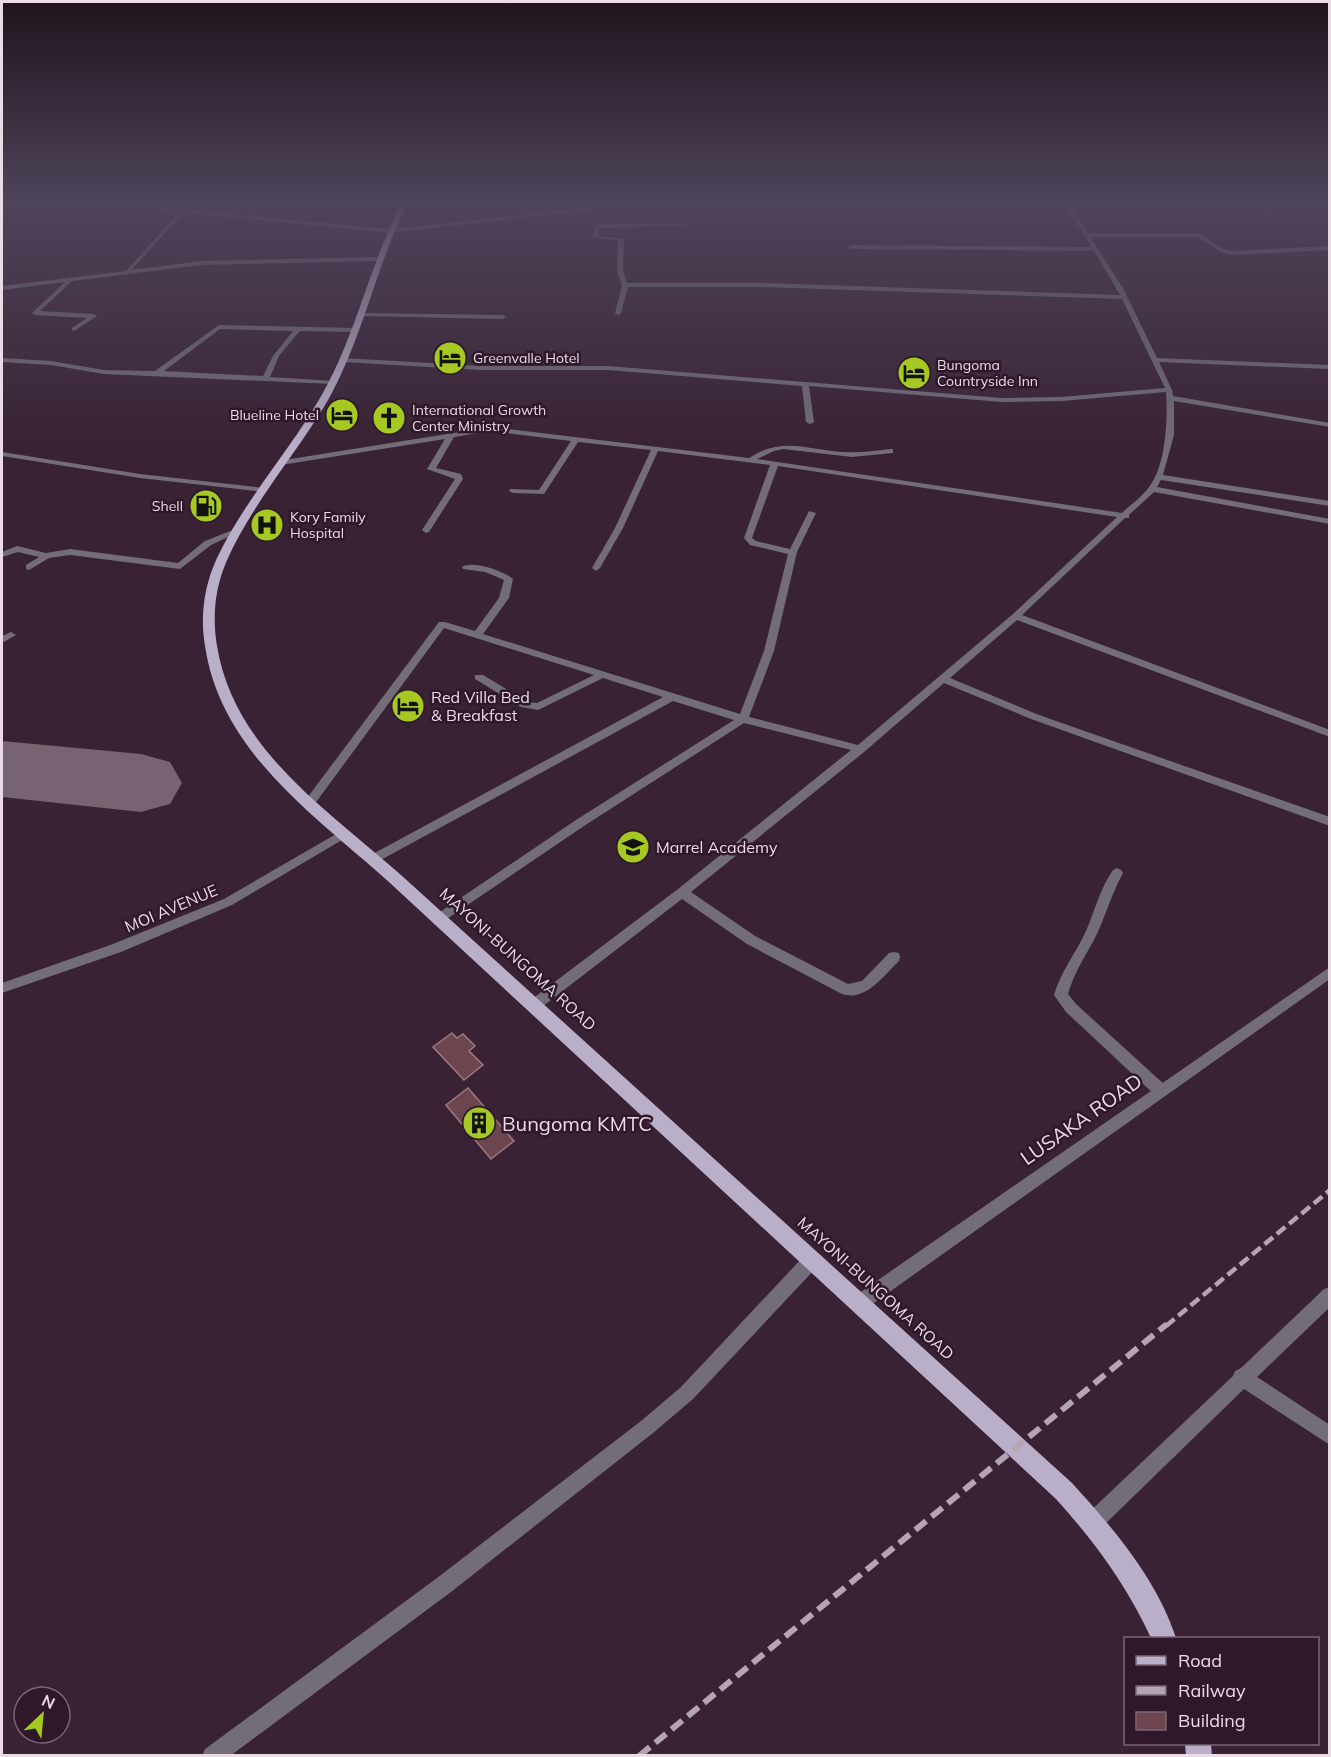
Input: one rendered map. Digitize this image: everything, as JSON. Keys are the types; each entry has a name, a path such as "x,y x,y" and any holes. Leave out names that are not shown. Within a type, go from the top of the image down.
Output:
{"main road":[{"name":"MAYONI-BUNGOMA ROAD","path":"371,284 359,323 333,382 264,490 233,533 215,577 209,608 210,643 215,671 244,732 271,766 342,834 373,859 810,1262 975,1410 1018,1445 1093,1522 1130,1571 1163,1637"}],"street":[{"path":"2,288 33,284"},
{"path":"66,284 35,313 94,316 74,329"},
{"path":"533,1006 682,892 860,749 1016,616 1126,516 1152,489 1159,477 1170,435 1169,394 1156,360 1116,284"},
{"path":"618,313 625,285 761,285 1124,297"},
{"path":"156,373 215,328 297,330 359,323 503,317"},
{"path":"265,379 276,356 297,330"},
{"path":"2,360 51,363 104,372 333,382"},
{"path":"343,360 481,368 608,368 1011,400 1169,394 1329,424"},
{"path":"1156,360 1329,367"},
{"path":"805,385 810,422"},
{"path":"281,463 485,429 775,463 1126,516"},
{"path":"426,530 459,477 431,469 452,434"},
{"path":"513,491 541,492 576,439"},
{"path":"750,460 762,451 776,446 853,455 890,451"},
{"path":"596,568 619,528 655,449"},
{"path":"2,454 140,476 264,490"},
{"path":"775,463 748,537 753,543 793,552"},
{"path":"1159,477 1329,504"},
{"path":"1152,489 1329,522"},
{"path":"438,920 580,823 743,719 769,651 793,552 812,513"},
{"path":"2,555 17,549 46,556 70,552 180,566 208,543 233,533"},
{"path":"29,567 46,556"},
{"path":"466,567 487,570 508,579 504,598 477,636"},
{"path":"1016,616 1329,734"},
{"path":"310,802 438,626 448,624 477,636 743,719 860,749"},
{"path":"479,677 525,705 538,707 604,674"},
{"path":"941,678 1035,717 1329,822"},
{"path":"373,859 672,697"},
{"name":"MOI AVENUE","path":"2,988 117,948 228,902 342,834"},
{"path":"1117,873 1110,883 1090,935 1064,980 1061,995 1071,1008 1160,1090"},
{"path":"682,892 759,945 847,990 866,986 894,957"},
{"name":"LUSAKA ROAD","path":"858,1304 1329,972"},
{"path":"212,1755 444,1585 647,1427 687,1393 810,1262"},
{"path":"1093,1522 1241,1377 1329,1295"},
{"path":"1241,1377 1329,1436"}],"building":[{"name":"Bungoma KMTC","path":"452,1033 457,1038 463,1034 475,1046 469,1051 483,1065 464,1080 433,1047"},
{"name":"Bungoma KMTC","path":"468,1088 514,1141 491,1159 446,1105"}],"runway":[{"path":"2,769 141,783"}],"railway":[{"path":"1166,1326 1330,1190"},
{"path":"639,1756 1167,1324"}],"place":[{"name":"Greenvalle Hotel","path":"450,358"},
{"name":"Bungoma Countryside Inn","path":"914,373"},
{"name":"Blueline Hotel","path":"342,415"},
{"name":"International Growth Center Ministry","path":"389,418"},
{"name":"Shell","path":"206,506"},
{"name":"Kory Family Hospital","path":"267,525"},
{"name":"Red Villa Bed & Breakfast","path":"408,706"},
{"name":"Marrel Academy","path":"633,847"},
{"name":"Bungoma KMTC","path":"479,1123"}]}
